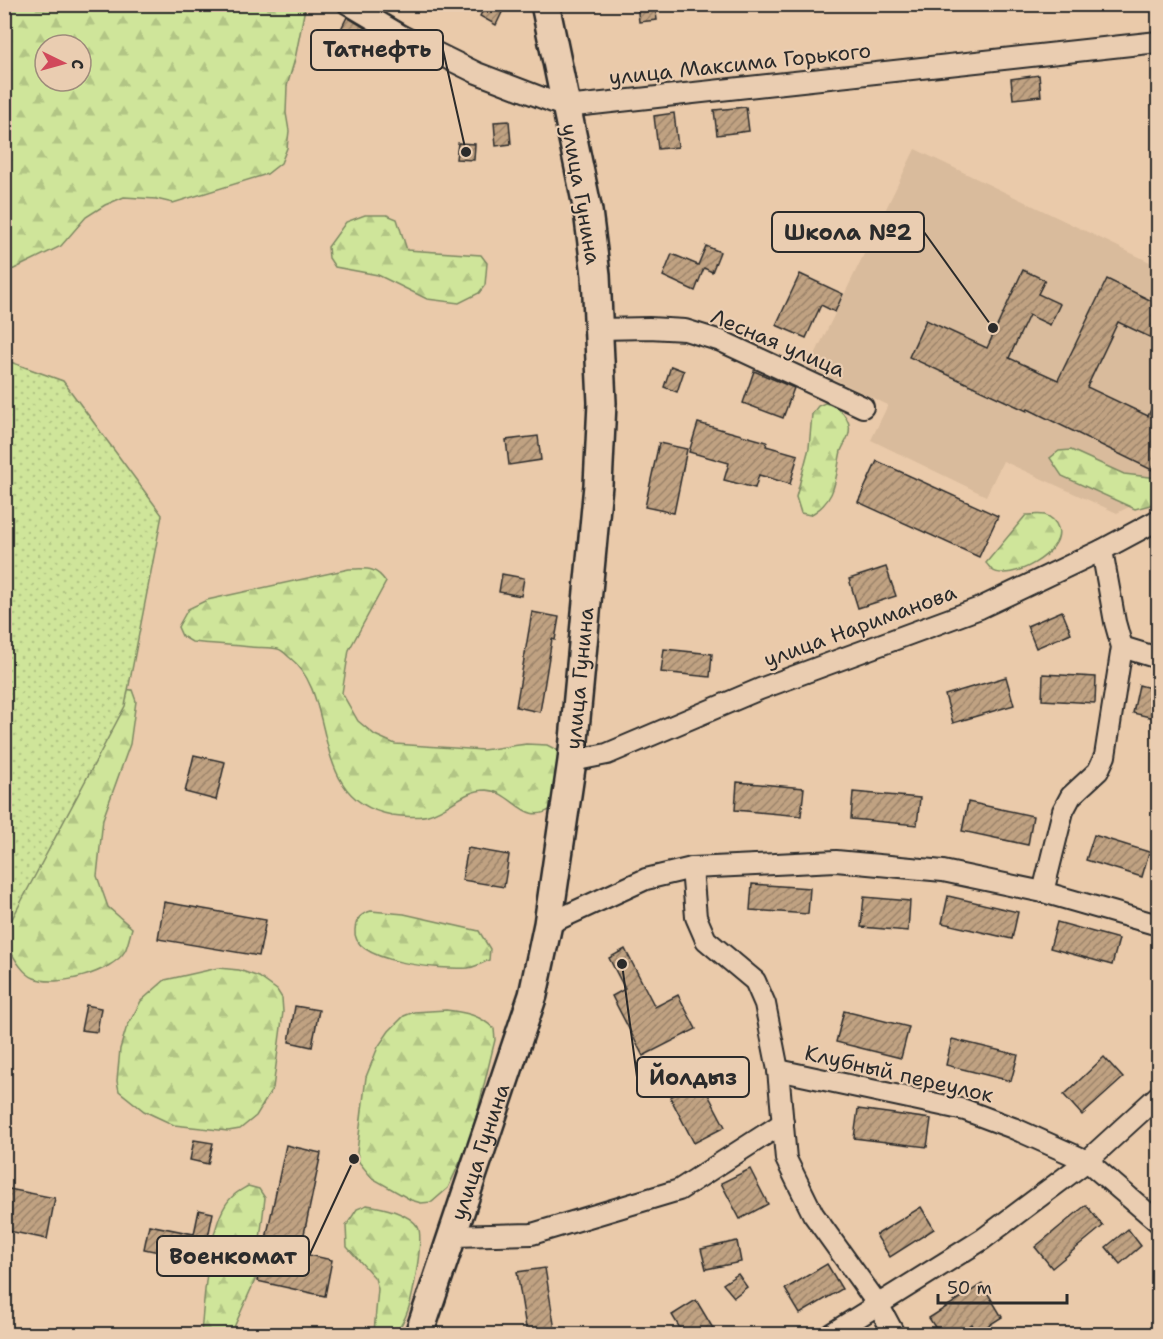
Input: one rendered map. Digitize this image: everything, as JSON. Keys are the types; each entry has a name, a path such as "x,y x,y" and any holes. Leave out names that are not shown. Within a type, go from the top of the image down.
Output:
{"main road":[{"name":"улица Гунина","path":"419,1335 533,995 548,924 572,761 598,485 602,403 599,329 588,211 545,4"}],"street":[{"name":"улица Максима Горького","path":"348,4 402,36 477,74 566,107 1158,42"},
{"name":"Лесная улица","path":"599,329 685,330 722,341 863,407"},
{"name":"улица Нариманова","path":"572,761 608,754 760,689 980,608 1102,550 1158,520"},
{"path":"1043,892 1063,811 1071,796 1098,771 1105,756 1122,647 1115,622 1102,550"},
{"path":"1122,647 1158,658"},
{"path":"548,924 646,879 692,868 836,861 943,871 1043,892 1158,925"},
{"path":"692,868 696,917 706,940 755,981 765,1004 778,1070 786,1159 813,1214 879,1306 894,1335"},
{"name":"Клубный переулок","path":"778,1070 964,1110 1013,1128 1087,1161 1158,1222"},
{"path":"831,1335 984,1239 1087,1161 1158,1096"},
{"path":"452,1236 532,1234 680,1190 783,1123"}],"shaded area":[{"path":"915,149 1158,266 1158,492 1117,513 1003,461 986,496 871,440 888,405 809,367"}],"green space":[{"path":"5,4 304,5 295,59 287,86 286,113 289,131 287,148 281,163 267,174 173,203 156,199 124,197 86,217 61,246 14,269 5,271"},
{"path":"365,215 387,215 397,219 407,250 481,255 487,263 485,285 479,293 459,303 427,299 378,275 335,267 329,258 328,247 346,222"},
{"path":"5,360 63,381 162,515 125,706 12,919 5,948"},
{"path":"825,403 835,407 843,414 848,422 849,433 841,451 831,495 819,509 810,515 801,513 796,497 809,448 812,414 818,406"},
{"path":"1071,450 1124,474 1158,478 1158,503 1135,509 1062,476 1050,458 1059,451"},
{"path":"1026,515 1045,515 1055,522 1058,537 1054,547 1035,563 1023,569 1000,573 992,570 986,563"},
{"path":"349,569 374,571 386,582 349,650 342,693 358,721 375,735 395,744 483,750 526,744 547,745 557,750 561,760 554,807 544,813 527,812 504,796 486,790 470,793 443,809 424,816 392,815 365,806 347,789 335,769 315,696 305,674 287,655 275,648 192,642 182,636 178,627 188,609 207,600"},
{"path":"144,580 145,601 137,621 122,689 132,690 136,701 130,744 103,819 97,876 108,907 132,928 125,951 119,959 83,976 44,981 25,972 5,942 4,604"},
{"path":"371,911 404,914 479,931 490,949 489,960 471,967 440,968 383,957 368,950 358,941 355,930 362,915"},
{"path":"218,968 239,970 259,977 277,990 282,998 283,1012 273,1088 256,1116 240,1129 228,1131 174,1125 144,1111 119,1091 117,1081 120,1049 126,1029 141,1001 165,980"},
{"path":"446,1010 466,1013 484,1020 494,1029 495,1040 471,1138 448,1188 432,1202 421,1203 411,1200 372,1178 359,1162 357,1152 366,1077 378,1047 389,1031 404,1016 414,1012"},
{"path":"248,1186 259,1189 265,1198 255,1280 231,1334 201,1334 209,1261 218,1222 233,1196"},
{"path":"367,1205 402,1214 418,1227 420,1243 410,1303 404,1320 394,1334 374,1332 378,1289 375,1278 347,1247 346,1226 357,1209"}],"building":[{"path":"486,4 506,4 496,25 480,16"},
{"path":"637,4 655,4 657,20 639,22"},
{"path":"347,17 370,31 365,41 341,29"},
{"path":"1039,75 1041,96 1013,99 1011,79"},
{"path":"746,107 749,131 717,135 714,110"},
{"path":"674,113 678,147 658,149 654,116"},
{"path":"509,121 511,144 496,146 494,122"},
{"path":"458,143 475,144 474,160 456,159"},
{"path":"706,246 720,252 712,272 704,268 695,291 663,276 672,254 698,265"},
{"path":"1023,270 1045,280 1038,294 1060,304 1050,325 1029,315 1009,358 1058,380 1107,279 1158,304 1158,341 1118,322 1087,387 1148,416 1158,394 1158,457 1152,470 1028,409 1027,411 909,357 926,320 987,348"},
{"path":"800,274 843,294 835,312 821,305 806,338 776,325"},
{"path":"671,366 684,371 677,392 664,387"},
{"path":"754,371 794,388 783,418 743,403"},
{"path":"698,423 767,442 766,446 798,455 790,484 759,475 755,488 724,480 729,463 689,452"},
{"path":"538,436 541,460 509,465 506,440"},
{"path":"659,443 687,449 674,513 645,507"},
{"path":"877,461 998,516 979,557 858,502"},
{"path":"886,567 896,596 858,608 849,579"},
{"path":"502,574 524,578 521,596 499,592"},
{"path":"1062,611 1071,633 1036,648 1027,626"},
{"path":"532,612 559,617 555,640 552,639 540,712 516,707"},
{"path":"664,649 712,654 710,677 661,672"},
{"path":"1043,674 1096,677 1095,703 1042,700"},
{"path":"1006,677 1014,705 953,723 945,695"},
{"path":"1139,685 1158,690 1158,719 1133,713"},
{"path":"194,755 225,762 216,800 185,792"},
{"path":"737,782 804,788 801,816 735,810"},
{"path":"853,792 920,798 917,825 851,819"},
{"path":"968,802 1033,816 1028,845 962,831"},
{"path":"1094,835 1149,852 1142,877 1086,860"},
{"path":"468,848 509,855 504,887 462,880"},
{"path":"752,884 810,888 808,914 750,910"},
{"path":"948,896 1018,912 1012,939 942,923"},
{"path":"864,897 910,901 908,931 861,927"},
{"path":"164,902 266,920 259,956 158,939"},
{"path":"1057,922 1119,939 1112,965 1050,948"},
{"path":"625,949 655,1007 678,995 696,1029 643,1056 612,996 625,989 609,958"},
{"path":"86,1005 101,1008 97,1032 81,1030"},
{"path":"295,1006 319,1010 312,1047 289,1042"},
{"path":"844,1011 909,1027 901,1058 836,1042"},
{"path":"952,1039 1018,1055 1011,1081 946,1065"},
{"path":"1104,1057 1123,1078 1082,1115 1064,1095"},
{"path":"701,1081 725,1127 694,1143 670,1097"},
{"path":"858,1109 931,1119 927,1147 854,1138"},
{"path":"194,1140 213,1143 208,1164 190,1160"},
{"path":"286,1145 321,1153 300,1253 332,1260 325,1296 257,1281"},
{"path":"750,1169 768,1204 740,1219 721,1183"},
{"path":"4,1188 55,1198 47,1239 4,1230"},
{"path":"1086,1205 1103,1226 1052,1268 1035,1247"},
{"path":"921,1207 934,1229 890,1257 876,1235"},
{"path":"199,1210 213,1213 203,1261 144,1249 149,1225 194,1234"},
{"path":"1128,1229 1141,1246 1120,1264 1106,1247"},
{"path":"737,1241 741,1262 706,1269 701,1249"},
{"path":"827,1264 842,1289 800,1314 785,1289"},
{"path":"545,1268 555,1330 527,1334 517,1272"},
{"path":"738,1274 747,1287 734,1297 723,1284"},
{"path":"982,1284 1002,1317 977,1333 972,1324 956,1335 940,1335 929,1318"},
{"path":"696,1300 717,1335 684,1335 672,1315"}],"place":[{"name":"Татнефть","path":"466,152"},
{"name":"Школа №2","path":"993,328"},
{"name":"Йолдыз","path":"622,964"},
{"name":"Военкомат","path":"354,1159"}]}
